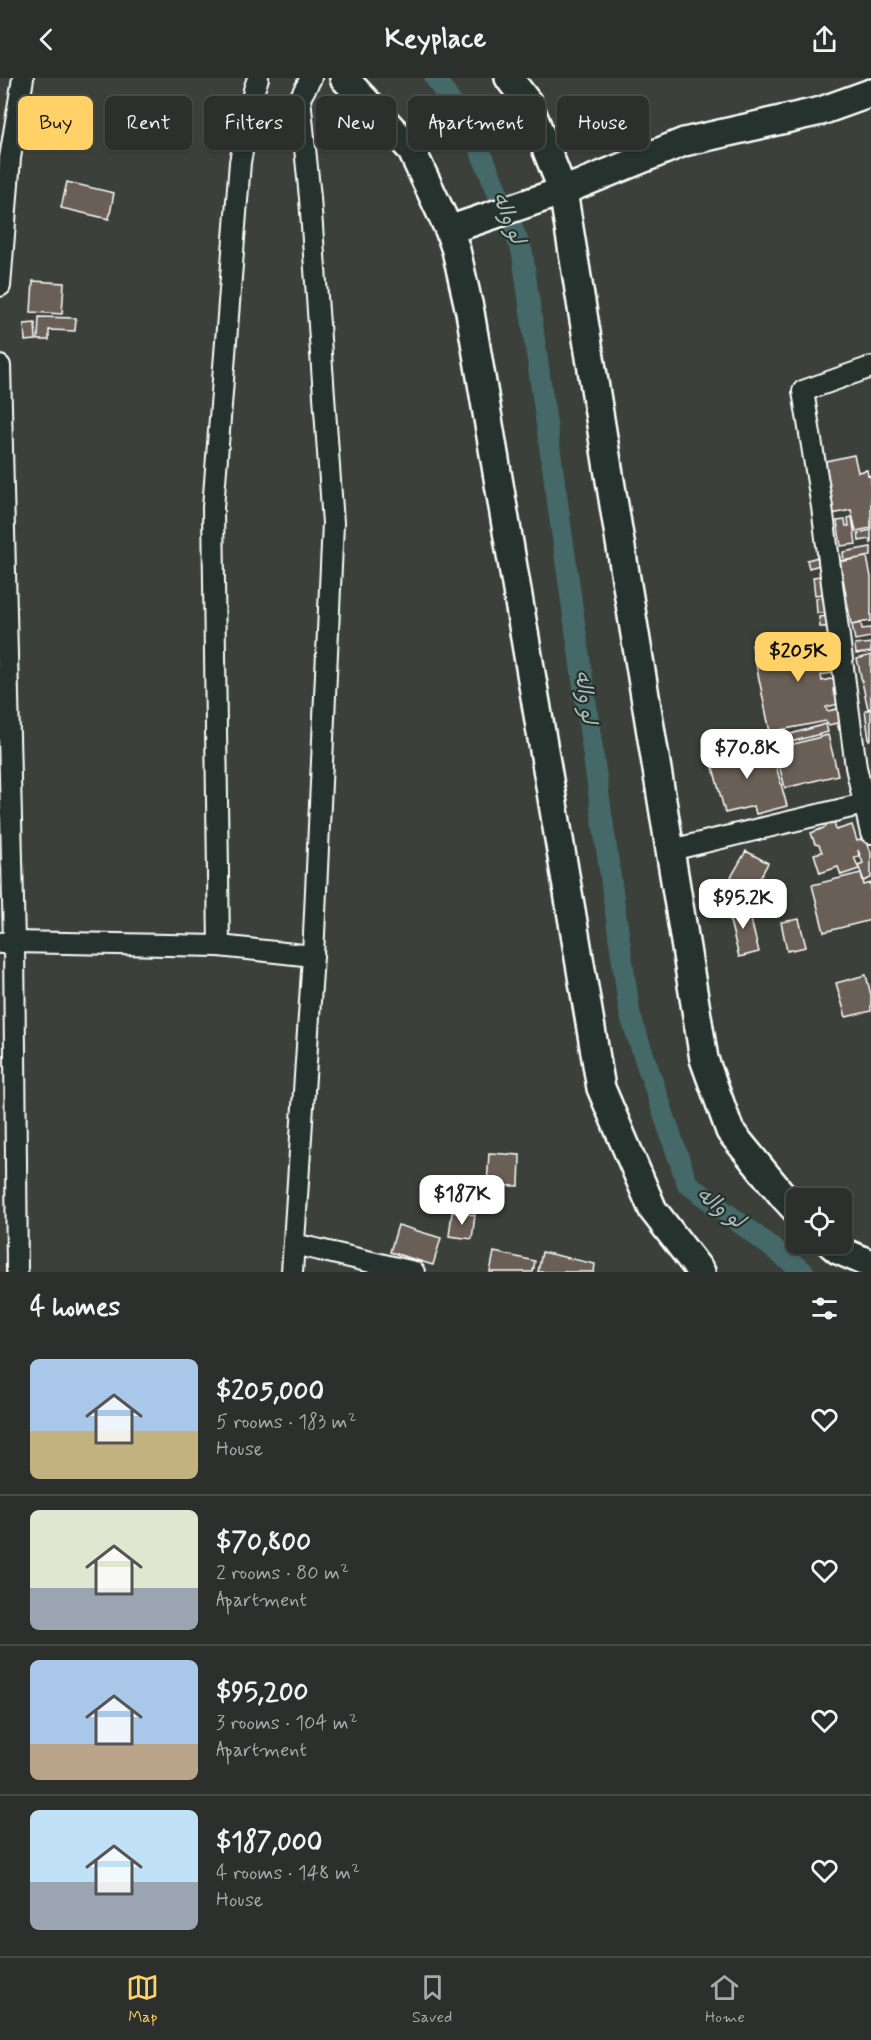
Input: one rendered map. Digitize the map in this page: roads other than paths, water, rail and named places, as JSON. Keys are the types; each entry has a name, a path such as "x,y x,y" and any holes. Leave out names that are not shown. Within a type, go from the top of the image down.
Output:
{"street":[{"path":"0,285 10,158 23,78"},
{"path":"219,946 213,508 240,162 258,78"},
{"path":"292,1272 313,956 333,523 311,210 300,98 311,78"},
{"path":"344,78 411,149 456,228 456,250 470,312 601,1088 654,1210 701,1272"},
{"path":"509,78 528,103 551,195 671,850 704,1059 730,1131 786,1199"},
{"path":"456,228 551,195 684,142 821,111 871,93"},
{"path":"0,366 7,942 17,1272"},
{"path":"871,367 803,391 864,760 864,804 871,833"},
{"path":"671,850 864,804"},
{"path":"7,942 219,946 313,956"},
{"path":"294,1244 414,1272"},
{"path":"847,1254 871,1264"}],"waterway":[{"name":"لو واله","path":"435,78 475,138 522,251 630,1015 687,1183 804,1272"}]}
